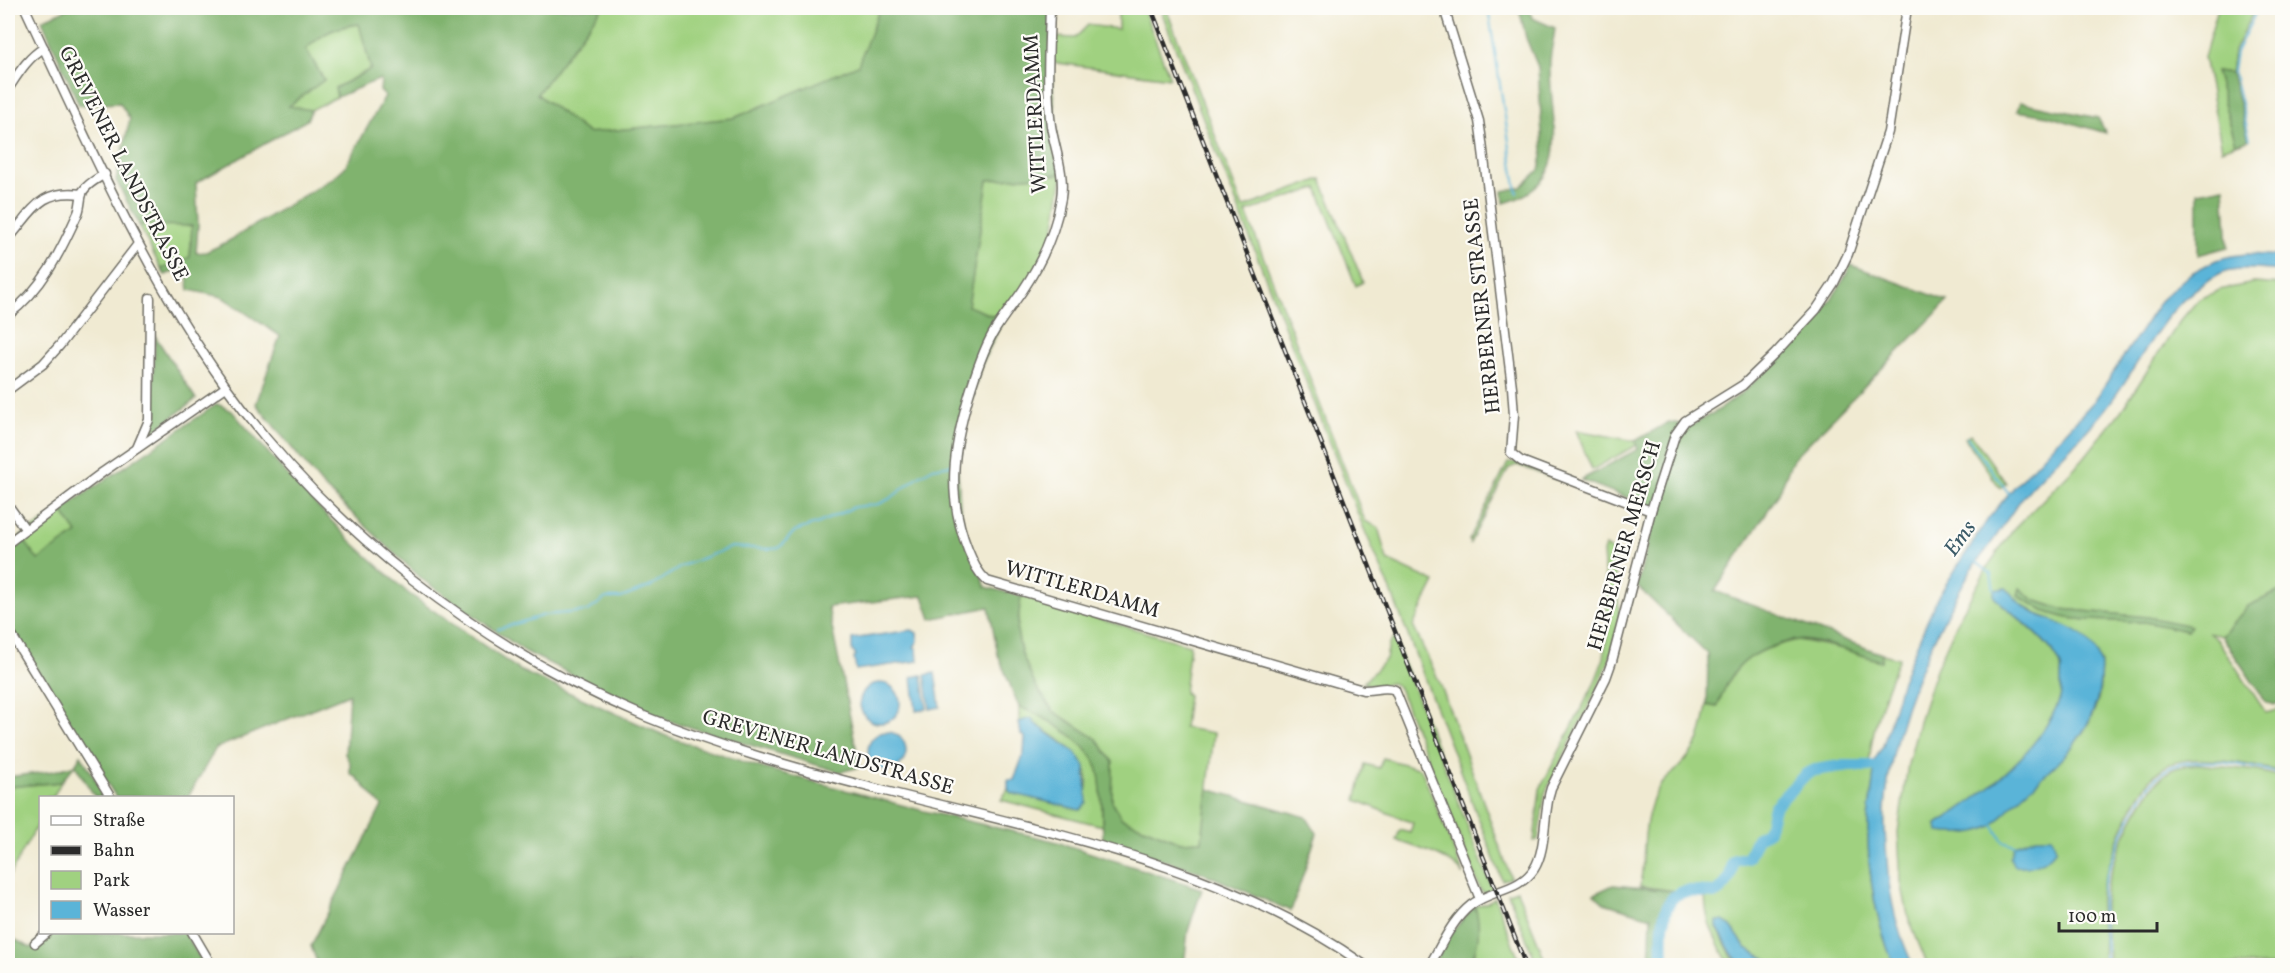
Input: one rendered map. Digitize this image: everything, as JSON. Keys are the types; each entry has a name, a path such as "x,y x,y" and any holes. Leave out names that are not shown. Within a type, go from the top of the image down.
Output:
{"street":[{"name":"GREVENER LANDSTRASSE","path":"25,8 138,244 226,387 270,441 335,511 389,560 454,611 489,634 573,682 676,728 783,764 1075,838 1172,868 1218,885 1278,912 1366,966"},
{"name":"WITTLERDAMM","path":"1050,8 1051,125 1061,174 1061,198 1050,238 1034,273 992,335 981,362 960,428 953,472 956,512 962,534 979,573 987,581 1363,690 1371,691 1386,687 1395,690 1480,899"},
{"name":"HERBERNER STRASSE","path":"1444,8 1480,127 1512,387 1514,415 1511,453 1521,461 1652,511"},
{"name":"HERBERNER MERSCH","path":"1429,966 1456,920 1480,899 1519,883 1535,868 1540,855 1546,803 1551,788 1606,678 1612,661 1675,435 1685,421 1743,385 1816,310 1834,283 1852,243 1888,132 1907,8"},
{"path":"8,89 28,61 44,48"},
{"path":"8,315 26,300 53,264 79,210 82,194 92,182 105,174"},
{"path":"8,239 33,206 64,193 82,194"},
{"path":"8,390 43,364 138,244"},
{"path":"136,450 149,420 150,298"},
{"path":"8,543 226,387"},
{"path":"8,505 26,530"},
{"path":"8,628 110,796"},
{"path":"35,943 47,934"},
{"path":"193,934 212,966"}],"green space":[{"path":"69,8 602,8 537,94 588,133 734,118 858,65 880,8 1052,8 1053,91 1063,174 988,180 968,306 1003,320 981,366 957,452 960,507 965,536 986,587 1021,596 1017,631 1021,652 1035,685 1053,711 1097,739 1113,762 1112,801 1121,818 1180,842 1202,841 1208,789 1306,817 1317,833 1291,911 1201,872 1103,840 1101,786 1094,760 1077,740 1065,731 1019,707 998,655 989,607 931,619 923,596 828,607 860,767 840,772 663,719 526,652 423,580 323,486 256,404 280,336 222,297 189,290 186,267 165,275 161,269 190,257 192,226 139,225 116,180 130,119 120,103 79,105 42,20","holes":["359,24 371,69 335,88 337,97 381,80 380,91 385,96 345,167 333,178 227,242 206,252 196,253 198,225 196,183 307,120 311,110 289,106 324,80 306,49 330,31"]},
{"path":"602,8 880,8 859,65 734,118 588,133 537,94"},
{"path":"1081,8 1143,8 1170,78 1050,62 1052,37 1075,38 1088,25 1118,29 1118,13"},
{"path":"1160,8 1166,8 1243,208 1321,179 1363,282 1356,286 1317,188 1246,212 1365,521 1378,527 1387,560 1435,582 1413,626 1440,683 1511,878 1502,880 1391,591 1361,522"},
{"path":"1519,8 1529,8 1532,18 1555,28 1550,64 1554,147 1550,165 1542,181 1527,194 1504,203 1503,191 1521,187 1539,170 1543,152 1538,67 1526,38"},
{"path":"2218,8 2255,8 2234,51 2231,73 2215,71 2236,144 2222,149 2204,57"},
{"path":"360,24 371,69 335,88 337,97 311,110 288,106 324,80 306,49 330,31"},
{"path":"2215,71 2231,73 2249,140 2236,144"},
{"path":"2020,102 2098,118 2106,133 2048,116 2017,111"},
{"path":"1063,174 1052,244 1031,285 1003,320 968,306 988,180"},
{"path":"2224,187 2228,247 2198,255 2198,192"},
{"path":"139,225 192,226 190,258 161,269"},
{"path":"1851,265 1948,301 1793,459 1778,495 1715,591 1882,654 1881,661 1821,643 1797,640 1787,642 1762,651 1744,662 1731,676 1717,707 1707,705 1708,654 1637,586 1657,509 1581,480 1638,449 1635,441 1669,422 1690,426 1722,408 1748,388 1821,314"},
{"path":"2254,283 2282,285 2282,590 2248,606 2222,636 2208,633 2218,640 2266,713 2282,709 2282,772 2225,761 2194,760 2168,765 2155,774 2134,804 2125,823 2100,894 2104,947 2102,965 1928,966 1909,920 1901,882 1898,832 1908,764 1936,669 1960,616 1990,563 2013,530 2083,459 2121,411 2180,321 2198,300 2219,290","holes":["2006,588 2017,601 2037,614 2051,619 2101,662 2098,699 2091,719 2067,752 1993,825 1937,824 1973,800 2009,770 2040,735 2060,698 2061,666 2057,657 2031,629 1994,597","2020,588 2034,600 2061,609 2147,617 2190,626 2187,631 2145,622 2067,618 2049,613 2018,596"]},
{"path":"155,336 196,399 149,435 152,420"},
{"path":"217,404 232,411 290,478 352,542 408,593 521,671 666,736 759,767 924,811 1054,841 1202,889 1188,931 1184,965 318,965 311,946 382,806 350,773 350,763 345,754 349,694 216,748 189,796 115,796 8,624 8,546 21,536 38,560 77,533 61,510"},
{"path":"1576,430 1635,441 1637,445 1592,470"},
{"path":"1971,434 2006,483 2000,488 1965,438"},
{"path":"1517,462 1558,480 1517,465 1509,468 1470,543 1469,540 1508,463"},
{"path":"61,510 77,533 38,561 21,536"},
{"path":"1605,546 1613,553 1620,618 1609,661 1599,685 1545,793 1538,840 1534,841 1540,789 1594,684 1604,658 1608,624 1603,552"},
{"path":"2020,588 2034,600 2061,609 2147,617 2191,626 2187,631 2145,622 2067,618 2049,613 2018,596"},
{"path":"2282,590 2282,702 2274,705 2265,701 2222,636 2248,606"},
{"path":"1021,596 1190,645 1184,693 1188,695 1184,728 1214,733 1202,841 1181,842 1121,818 1112,801 1113,762 1097,739 1053,711 1035,685 1021,652 1017,631"},
{"path":"1394,638 1493,891 1485,893 1481,891 1399,688 1392,683 1375,686 1363,683 1386,659 1389,644"},
{"path":"1798,640 1843,649 1880,661 1882,654 1899,658 1883,698 1872,739 1869,767 1874,771 1868,821 1873,894 1887,948 1894,965 1777,965 1746,948 1731,926 1717,927 1732,957 1746,965 1729,965 1708,920 1706,890 1687,887 1675,891 1640,886 1646,826 1652,803 1661,785 1686,760 1696,746 1702,731 1707,705 1717,707 1730,679 1746,660 1768,648"},
{"path":"1019,707 1066,731 1094,759 1101,783 1102,826 1001,800 1008,789 1011,793 1080,810 1086,790 1087,775 1078,756 1061,741 1032,722 1030,718 1019,722"},
{"path":"81,755 105,796 94,796 75,765"},
{"path":"1383,758 1421,769 1464,875 1450,862 1396,840 1400,830 1410,833 1413,823 1356,800 1365,764 1379,768"},
{"path":"2199,764 2258,771 2282,777 2282,965 2108,965 2109,950 2104,906 2110,874 2126,833 2157,781 2175,768"},
{"path":"75,765 61,782 8,787 8,777 54,771"},
{"path":"61,782 54,796 39,796 39,822 8,878 8,787"},
{"path":"1613,885 1675,891 1681,898 1674,901 1667,919 1666,965 1649,965 1651,917 1604,903 1594,894"},
{"path":"1517,890 1547,965 1537,965 1508,893"},
{"path":"1495,898 1521,965 1467,966 1475,955 1475,906"},
{"path":"1475,906 1478,921 1477,945 1467,965 1433,966 1451,933"},
{"path":"46,934 186,934 204,965 8,965 8,936 31,948"}],"water":[{"path":"2247,254 2282,256 2282,271 2250,269 2226,271 2199,286 2183,301 2155,334 2119,390 2097,419 2021,500 1974,565 1942,623 1904,714 1889,777 1885,810 1888,874 1898,927 1913,965 1894,965 1877,913 1871,876 1868,821 1874,771 1871,766 1883,746 1902,680 1937,598 1988,519 2015,486 2095,400 2160,301 2191,273 2216,260"},
{"path":"2006,588 2032,612 2074,630 2090,643 2096,651 2101,666 2097,700 2091,718 2070,749 1995,824 1973,832 1938,832 1937,824 1991,786 2025,753 2040,735 2060,698 2061,666 2057,657 2041,638 1994,597 1994,590"},
{"path":"912,630 917,633 918,641 914,647 917,649 918,661 856,670 854,658 856,655 852,651 852,639"},
{"path":"935,673 940,707 930,709 925,675"},
{"path":"922,675 927,709 916,711 912,677"},
{"path":"880,683 894,689 900,703 894,717 880,723 866,717 860,703 866,689"},
{"path":"1030,718 1076,753 1085,766 1087,803 1080,810 1011,793 1008,789 1008,780 1014,780 1024,753 1025,737 1021,735 1019,722"},
{"path":"887,732 901,737 906,751 901,765 887,770 873,765 868,751 873,737"},
{"path":"2036,837 2052,837 2056,849 2043,862 2014,866 2010,858 2015,845"},
{"path":"1717,921 1723,921 1731,926 1746,948 1777,965 1751,965 1738,960 1733,956 1717,927"}],"waterway":[{"path":"1488,8 1517,193"},
{"path":"2250,139 2233,71 2236,52 2258,8"},
{"path":"1967,437 2010,495"},
{"path":"498,629 545,615 588,611 606,598 621,598 652,586 682,566 732,547 779,548 795,531 854,507 879,504 933,468 951,465"},
{"path":"1976,561 1991,574 1994,590"},
{"path":"2105,966 2106,948 2102,906 2105,880 2128,823 2142,796 2155,779 2169,768 2194,762 2225,763 2282,774"},
{"path":"1663,966 1664,916 1672,899 1682,892 1716,893 1723,887 1730,876 1732,863 1735,860 1748,858 1757,838 1768,831 1774,807 1806,774 1815,770 1841,766 1871,766 1883,769"},
{"path":"1993,825 2003,841 2015,845"}],"railway":[{"path":"1151,8 1526,966"}],"water label":[{"name":"Ems","path":"1961,539"}]}
